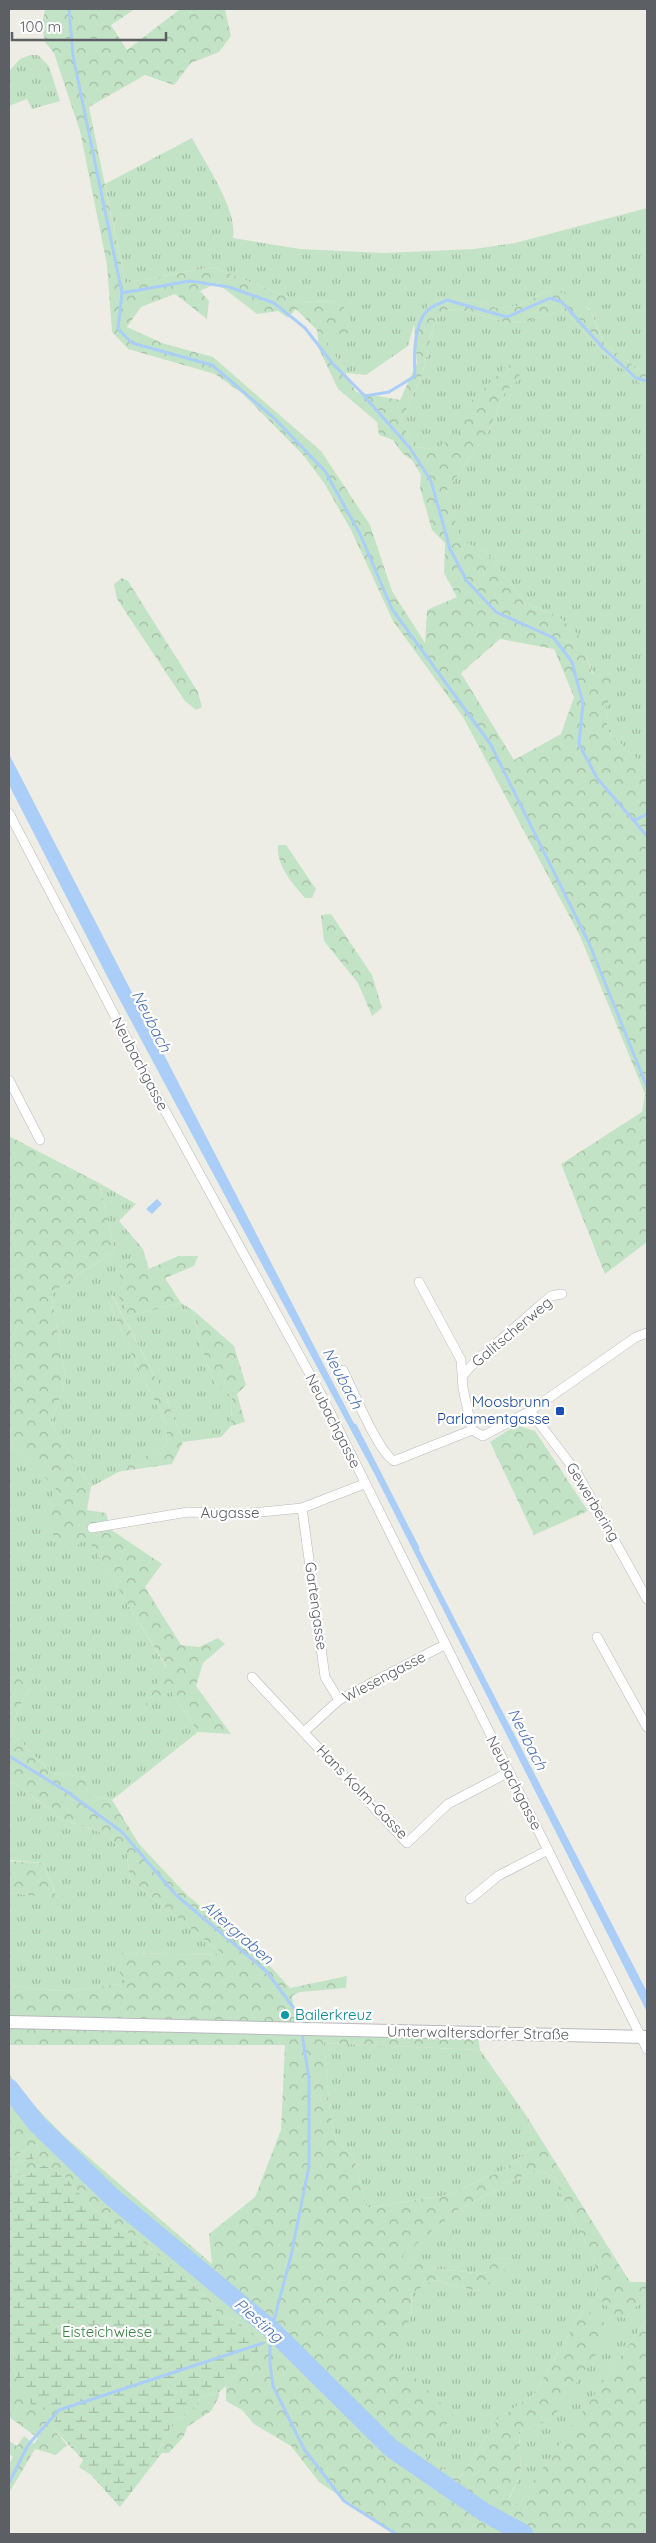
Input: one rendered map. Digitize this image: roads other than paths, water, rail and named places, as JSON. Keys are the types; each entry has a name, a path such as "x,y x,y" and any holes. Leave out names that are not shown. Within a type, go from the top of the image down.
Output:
{"main road":[{"name":"Unterwaltersdorfer Straße","path":"9,2022 644,2037"}],"street":[{"name":"Neubachgasse","path":"9,813 152,1087 324,1400 444,1645 644,2037 647,2049"},
{"path":"9,1080 40,1140"},
{"path":"419,1282 461,1360 464,1374 463,1388 472,1430 483,1436 530,1411 636,1337 647,1333"},
{"name":"Galitscherweg","path":"464,1374 473,1364 552,1296 562,1294"},
{"path":"343,1370 375,1434 389,1457 394,1461 472,1430"},
{"name":"Gewerbering","path":"530,1411 578,1473 647,1599"},
{"name":"Augasse","path":"92,1528 188,1512 257,1514 302,1508 364,1484"},
{"name":"Gartengasse","path":"302,1508 326,1677 339,1700"},
{"path":"597,1637 647,1727"},
{"name":"Wiesengasse","path":"304,1732 339,1700 444,1645"},
{"name":"Hans Kolm-Gasse","path":"252,1677 408,1843 448,1804 509,1772"},
{"path":"470,1899 498,1876 548,1850"}],"water":[{"path":"9,754 647,1992 647,2012 374,1473 108,978 9,785"},
{"path":"157,1199 162,1204 152,1214 146,1209"}],"waterway":[{"path":"69,9 73,56 122,293 190,281 229,287 274,303 305,328 333,364 365,396 389,392 415,376 417,331 424,315 433,306 447,300 507,317 550,298 562,302 603,348 636,378 647,381"},
{"path":"122,293 118,329 132,343 212,365 274,418 325,471 360,534 392,609 491,745 589,943 647,1087"},
{"path":"365,397 410,448 431,481 450,549 467,581 496,612 554,638 572,662 583,704 579,744 597,778 647,836"},
{"path":"635,820 647,814"},
{"name":"Neubach","path":"355,1425 418,1548"},
{"name":"Altergraben","path":"9,1756 69,1793 122,1832 176,1895 266,1971 296,2011 300,2027"},
{"name":"Altergraben","path":"274,2320 291,2256 309,2166 309,2079 302,2033"},
{"name":"Piesting","path":"9,2088 37,2124 112,2197 271,2329 391,2448 484,2512 524,2534"},
{"path":"9,2483 28,2445 59,2410 263,2343"},
{"name":"Altergraben","path":"270,2344 273,2386 304,2449 344,2501 396,2534"}],"place":[{"name":"Moosbrunn Parlamentgasse","path":"560,1411"},
{"name":"Bailerkreuz","path":"285,2015"}],"park label":[{"name":"Eisteichwiese","path":"107,2332"}]}
